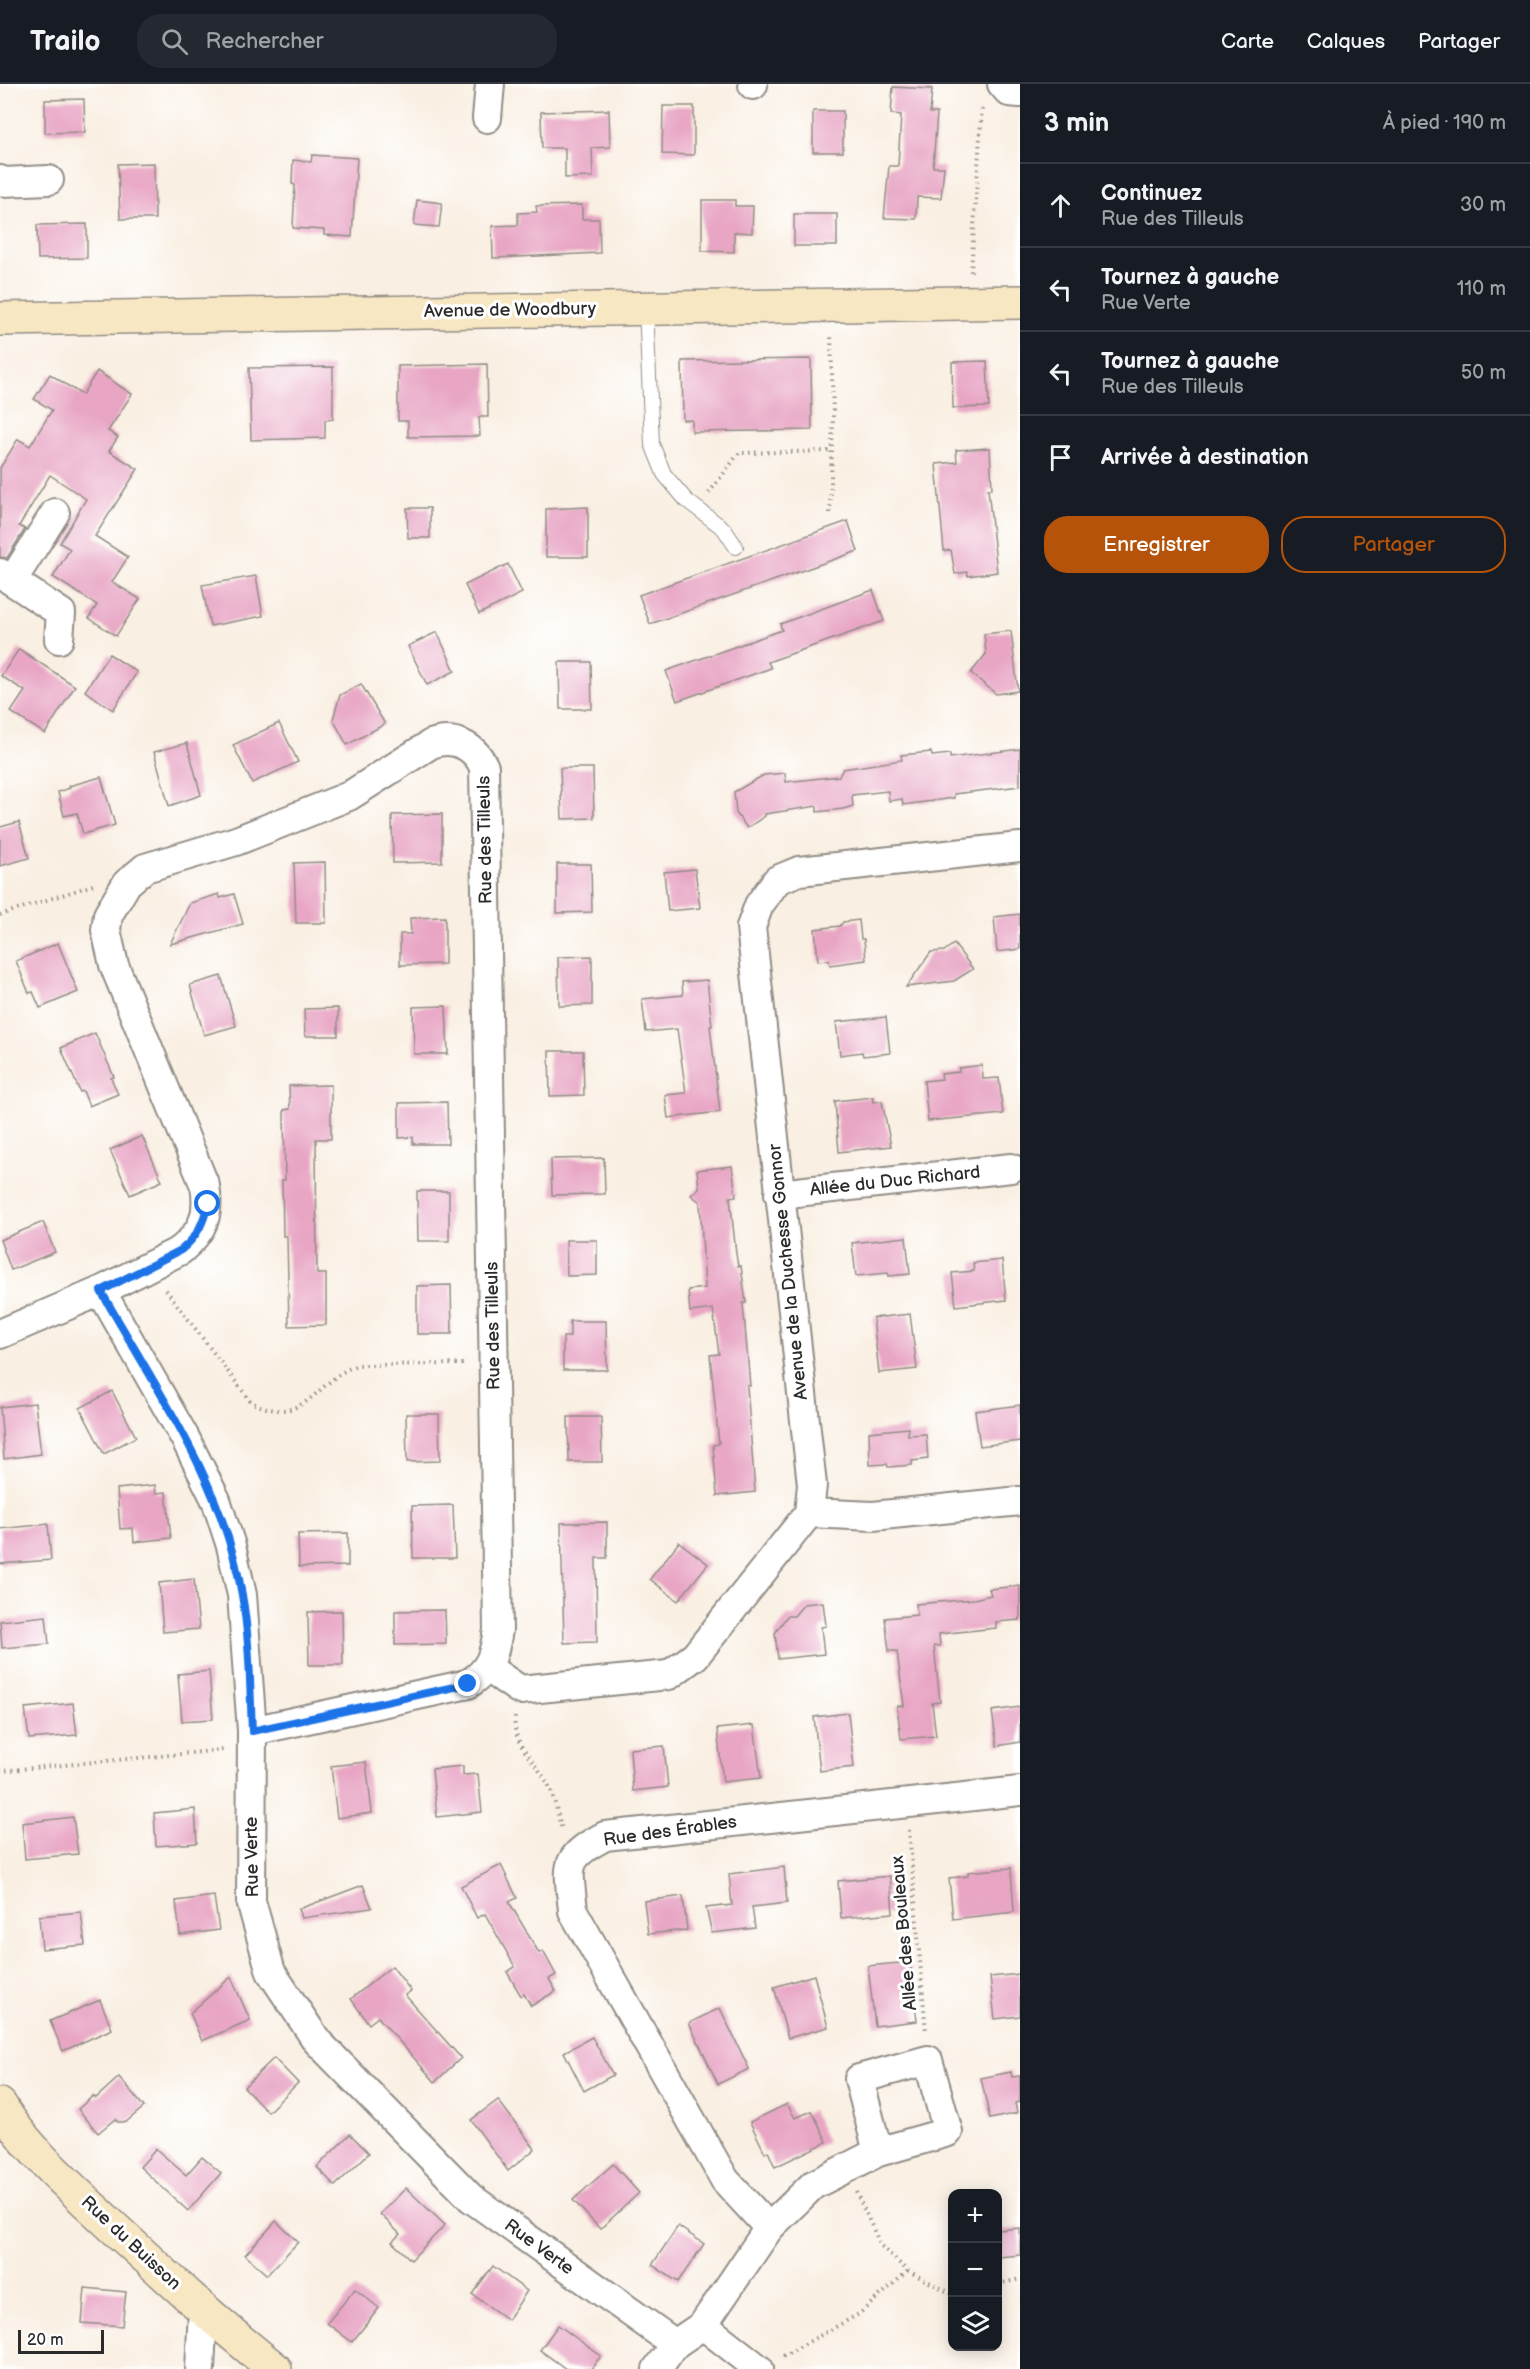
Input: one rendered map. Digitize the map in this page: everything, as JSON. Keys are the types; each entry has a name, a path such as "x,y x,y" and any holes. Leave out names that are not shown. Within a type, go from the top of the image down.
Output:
{"street":[{"path":"487,118 490,84"},
{"path":"992,90 1020,93"},
{"path":"0,180 2,182 49,180"},
{"name":"Avenue de Woodbury","path":"0,319 1020,302"},
{"path":"55,513 6,577 61,613 59,639"},
{"name":"Rue des Tilleuls","path":"0,1334 101,1291 181,1250 192,1240 202,1225 208,1204 205,1186 114,965 106,930 108,915 122,889 145,868 236,841 349,796 431,744 441,740 463,744 480,758 484,767 498,1630 488,1668"},
{"name":"Avenue de la Duchesse Gonnor","path":"809,1513 812,1485 751,927 759,905 777,880 799,872 1020,847"},
{"name":"Allée du Duc Richard","path":"780,1194 1011,1168"},
{"name":"Rue Verte","path":"101,1291 185,1438 216,1500 231,1546 242,1595 252,1739 251,1901 271,1972 317,2041 471,2198 675,2344"},
{"path":"252,1739 468,1684 480,1677 488,1668 520,1690 669,1675 695,1656 809,1513 873,1516 1020,1501"},
{"name":"Rue des Érables","path":"769,2228 725,2180 573,1911 569,1866 581,1848 605,1836 1020,1791"},
{"path":"657,2369 675,2344 703,2325 769,2228 813,2185 878,2152 948,2132 928,2060 859,2079 878,2152"},
{"name":"Rue du Buisson","path":"0,2105 6,2116 32,2146 84,2200 203,2310 275,2369"},
{"path":"200,2369 203,2310"},
{"path":"703,2325 769,2363"}],"lane":[{"path":"646,308 652,444 664,474 686,500 724,528 736,547"}],"path":[{"path":"971,257 992,90"},
{"path":"830,305 832,451 830,513"},
{"path":"697,508 739,453 832,451"},
{"path":"0,915 104,881 122,889"},
{"path":"149,1268 251,1402 263,1407 288,1409 303,1404 314,1397 337,1374 359,1365 494,1364"},
{"path":"520,1690 514,1725 526,1755 549,1784 562,1829 581,1848"},
{"path":"0,1772 252,1739"},
{"name":"Allée des Bouleaux","path":"907,1803 928,2060"},
{"path":"846,2170 881,2246 908,2271 948,2292"},
{"path":"769,2363 859,2314 908,2271"},
{"path":"1002,2283 1020,2279"}],"building":[{"path":"893,87 932,89 930,113 937,113 933,167 944,167 941,198 917,197 916,219 884,218 889,166 898,166 901,115 891,114"},
{"path":"84,99 85,132 45,133 45,100"},
{"path":"663,106 694,106 694,155 662,154"},
{"path":"609,110 610,147 592,148 593,177 565,178 565,148 542,148 541,112"},
{"path":"813,111 843,111 843,152 813,152"},
{"path":"312,155 357,158 352,237 324,235 324,230 293,228 295,185 292,184 293,160 311,162"},
{"path":"154,163 155,219 120,219 118,164"},
{"path":"417,200 442,203 439,227 414,225"},
{"path":"702,200 735,200 735,206 753,206 752,233 734,232 734,252 702,251"},
{"path":"582,205 582,219 599,219 600,253 493,258 492,226 518,225 518,213 537,212 536,206"},
{"path":"794,214 837,214 837,246 794,246"},
{"path":"87,224 87,258 38,259 37,225"},
{"path":"811,359 812,430 692,432 692,420 683,420 682,361"},
{"path":"987,361 989,407 953,408 952,362"},
{"path":"487,364 488,417 479,417 480,436 408,437 408,421 398,421 398,366"},
{"path":"333,367 333,419 325,420 325,438 251,440 249,368"},
{"path":"97,371 132,394 108,431 118,437 109,451 138,469 95,536 128,557 112,582 140,599 116,636 89,618 97,605 53,577 70,549 60,543 86,499 50,475 19,526 25,529 7,558 0,557 0,468 18,439 30,446 52,410 34,399 50,374 82,395"},
{"path":"990,448 992,489 988,489 997,572 968,576 967,572 955,574 951,550 944,551 936,464 957,462 956,450"},
{"path":"588,507 588,557 546,557 546,509"},
{"path":"407,508 430,508 430,538 408,538"},
{"path":"848,521 858,551 650,624 639,595"},
{"path":"508,564 522,593 479,614 465,585"},
{"path":"256,576 263,616 210,626 202,585"},
{"path":"873,590 884,621 768,662 771,668 677,701 666,671 782,630 780,624"},
{"path":"1011,631 1018,691 996,694 971,673 986,654 984,634"},
{"path":"437,632 455,671 427,685 408,646"},
{"path":"19,649 75,686 45,734 11,712 25,691 1,676"},
{"path":"109,654 137,672 113,710 85,691"},
{"path":"559,662 591,662 592,709 560,709"},
{"path":"361,684 385,724 347,745 333,719 340,695"},
{"path":"279,723 298,762 252,783 233,745"},
{"path":"187,743 201,795 169,806 154,752"},
{"path":"1020,749 1020,786 954,794 954,798 903,805 902,799 889,801 888,791 852,795 853,806 817,812 817,806 765,814 747,828 736,813 734,792 764,775 785,773 786,782 839,776 843,769 902,760 901,755 931,752 932,756 950,754 950,758"},
{"path":"560,768 593,768 594,818 562,819"},
{"path":"101,777 115,825 83,834 77,813 64,816 58,792 70,788 69,786"},
{"path":"442,814 442,862 393,863 392,815"},
{"path":"19,822 29,858 0,866 0,827"},
{"path":"325,862 326,923 296,923 294,863"},
{"path":"557,864 591,864 592,912 557,913"},
{"path":"695,869 700,908 668,911 664,872"},
{"path":"219,894 220,898 234,894 243,924 170,944 190,903"},
{"path":"1020,914 1020,949 997,952 994,917"},
{"path":"445,917 445,964 400,965 400,934 411,934 410,918"},
{"path":"859,920 866,960 830,965 829,960 818,961 815,929 840,926 843,922"},
{"path":"58,943 78,992 40,1008 33,992 29,993 16,961"},
{"path":"954,944 973,969 954,981 906,987 931,952 944,951"},
{"path":"592,956 592,1005 559,1006 558,957"},
{"path":"221,976 236,1026 204,1035 190,985"},
{"path":"707,980 720,1112 668,1118 665,1095 686,1093 677,1029 646,1032 642,999 683,995 682,982"},
{"path":"446,1006 448,1054 414,1054 413,1007"},
{"path":"338,1008 338,1036 305,1036 304,1009"},
{"path":"886,1017 890,1053 863,1056 862,1052 840,1055 836,1022"},
{"path":"95,1033 114,1077 111,1078 118,1094 89,1106 83,1091 80,1092 61,1048"},
{"path":"549,1051 583,1051 584,1095 550,1096"},
{"path":"982,1065 983,1079 999,1078 1003,1114 928,1121 924,1081 942,1079 941,1074 959,1072 959,1068"},
{"path":"331,1085 331,1139 316,1139 317,1274 326,1274 326,1325 289,1326 287,1236 283,1236 284,1110 290,1109 289,1086"},
{"path":"873,1097 873,1102 882,1101 891,1146 839,1152 835,1101"},
{"path":"447,1102 448,1144 413,1144 413,1137 399,1138 399,1103"},
{"path":"142,1136 162,1181 130,1195 110,1150"},
{"path":"604,1158 605,1194 552,1195 551,1159"},
{"path":"732,1166 736,1196 730,1197 736,1254 738,1266 741,1266 746,1303 743,1303 755,1492 717,1496 713,1445 719,1444 710,1355 719,1354 713,1309 690,1312 688,1290 705,1288 700,1202 691,1195 699,1188 697,1170"},
{"path":"417,1191 449,1191 449,1241 418,1241"},
{"path":"43,1222 55,1252 11,1270 0,1240"},
{"path":"906,1237 910,1274 889,1276 888,1273 856,1276 852,1243"},
{"path":"566,1240 597,1240 597,1275 567,1276"},
{"path":"1002,1260 1006,1300 956,1306 952,1273 974,1271 973,1263"},
{"path":"451,1285 452,1334 417,1334 417,1286"},
{"path":"910,1314 917,1369 879,1373 873,1318"},
{"path":"570,1321 606,1321 607,1370 563,1370 563,1337 570,1337"},
{"path":"112,1391 136,1437 104,1454 80,1408"},
{"path":"35,1403 41,1454 4,1459 0,1407"},
{"path":"1020,1405 1020,1441 980,1446 975,1411"},
{"path":"406,1414 439,1414 440,1461 407,1462"},
{"path":"568,1417 601,1417 602,1462 569,1462"},
{"path":"908,1428 908,1435 926,1434 928,1459 912,1461 912,1465 888,1467 887,1464 870,1465 869,1432"},
{"path":"155,1485 156,1493 166,1492 171,1538 134,1542 133,1528 120,1529 117,1489"},
{"path":"453,1505 455,1558 413,1558 412,1506"},
{"path":"607,1522 607,1558 596,1558 597,1642 564,1643 561,1523"},
{"path":"48,1524 51,1560 0,1564 0,1529"},
{"path":"348,1533 348,1566 299,1567 298,1534"},
{"path":"679,1542 708,1564 678,1601 650,1579"},
{"path":"194,1579 199,1629 163,1632 159,1583"},
{"path":"1020,1586 1020,1620 996,1622 996,1628 939,1634 940,1646 934,1646 940,1702 932,1703 936,1736 901,1739 897,1706 904,1706 897,1651 889,1651 885,1618 917,1615 916,1604 974,1599 991,1595 989,1589"},
{"path":"823,1602 826,1626 821,1627 824,1654 778,1659 775,1633 787,1616 794,1616 804,1604"},
{"path":"445,1610 446,1644 395,1645 395,1611"},
{"path":"342,1611 343,1665 309,1665 308,1612"},
{"path":"46,1616 49,1644 2,1648 0,1621"},
{"path":"209,1671 213,1719 182,1721 178,1674"},
{"path":"73,1703 77,1735 29,1739 25,1708"},
{"path":"1020,1707 1020,1742 997,1746 992,1711"},
{"path":"848,1713 854,1767 820,1771 814,1717"},
{"path":"754,1725 761,1778 723,1782 717,1729"},
{"path":"664,1746 668,1787 633,1791 630,1749"},
{"path":"366,1762 372,1813 337,1818 331,1766"},
{"path":"463,1766 463,1775 478,1774 482,1812 437,1817 432,1769"},
{"path":"195,1809 197,1843 156,1846 154,1813"},
{"path":"73,1817 78,1854 25,1859 22,1823"},
{"path":"501,1865 517,1898 509,1902 539,1953 543,1951 556,1975 549,1979 556,1991 531,2006 524,1994 521,1996 507,1972 515,1967 485,1914 477,1918 461,1886"},
{"path":"784,1867 787,1903 752,1907 755,1928 712,1933 706,1908 732,1905 729,1874"},
{"path":"1011,1868 1014,1912 953,1919 949,1878 968,1876 968,1872"},
{"path":"890,1876 893,1913 841,1918 838,1881"},
{"path":"363,1885 372,1908 302,1918 299,1909"},
{"path":"214,1896 219,1930 180,1935 176,1901"},
{"path":"683,1896 687,1930 648,1934 644,1901"},
{"path":"81,1912 85,1945 42,1949 39,1916"},
{"path":"910,1962 917,2021 875,2026 868,1966"},
{"path":"392,1966 411,1991 405,1995 461,2058 435,2082 378,2017 369,2024 351,1999"},
{"path":"1020,1974 1020,2016 995,2019 990,1977"},
{"path":"814,1975 828,2027 788,2038 774,1987"},
{"path":"231,1977 250,2020 202,2041 190,2013"},
{"path":"100,2000 112,2029 63,2051 50,2021"},
{"path":"720,2008 749,2069 718,2084 689,2023"},
{"path":"592,2037 613,2075 584,2091 564,2052"},
{"path":"274,2058 298,2083 268,2112 244,2087"},
{"path":"1011,2072 1012,2077 1020,2076 1020,2102 1015,2103 1017,2113 990,2119 981,2078"},
{"path":"119,2077 144,2107 126,2122 118,2122 115,2119 98,2133 78,2109 93,2096 96,2098"},
{"path":"498,2100 535,2149 508,2171 471,2120"},
{"path":"787,2104 795,2118 812,2111 827,2142 775,2167 768,2151 765,2153 750,2122"},
{"path":"350,2134 369,2153 335,2186 317,2167"},
{"path":"156,2149 186,2175 202,2157 221,2173 188,2211 140,2167"},
{"path":"613,2164 639,2193 600,2229 573,2200"},
{"path":"406,2188 445,2225 411,2260 392,2242 400,2234 380,2214"},
{"path":"276,2221 298,2242 267,2275 245,2255"},
{"path":"678,2226 704,2244 678,2282 652,2265"},
{"path":"1020,2228 1020,2255 1002,2257 1002,2230"},
{"path":"493,2266 527,2291 508,2320 472,2294"},
{"path":"85,2288 126,2292 122,2326 82,2323"},
{"path":"355,2289 379,2308 352,2342 327,2323"},
{"path":"558,2325 601,2356 591,2369 566,2369 540,2350"}],"route":[{"path":"208,1204 202,1225 192,1240 181,1250 101,1291 185,1438 216,1500 231,1546 242,1595 252,1731 468,1684"}]}
